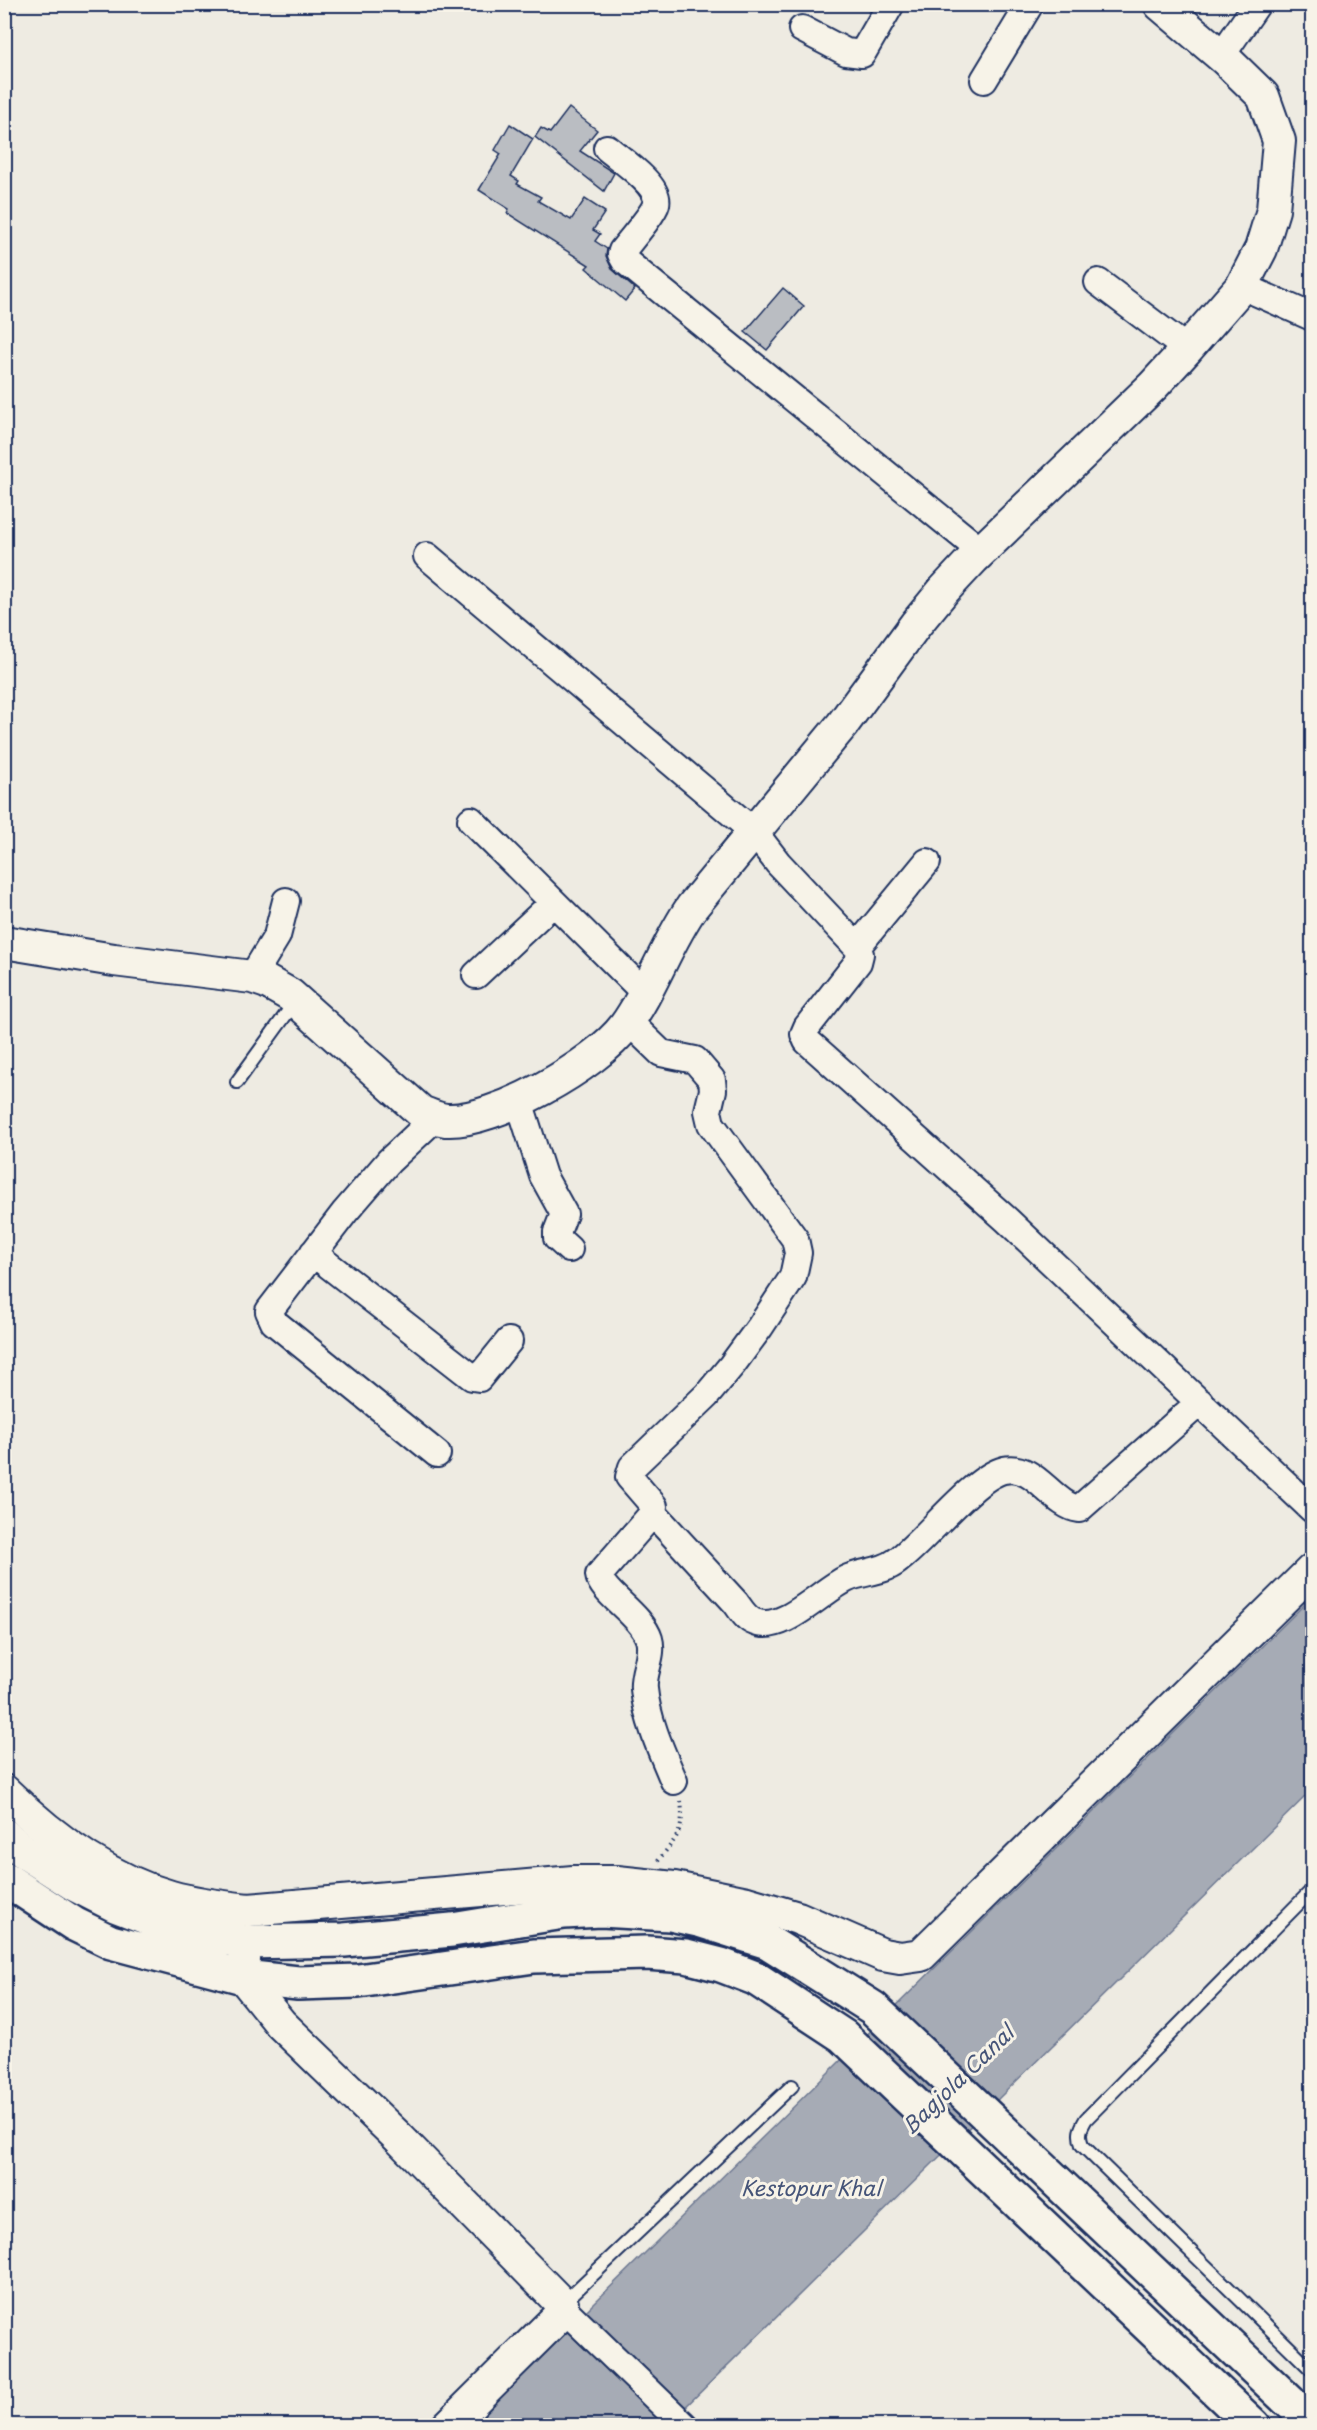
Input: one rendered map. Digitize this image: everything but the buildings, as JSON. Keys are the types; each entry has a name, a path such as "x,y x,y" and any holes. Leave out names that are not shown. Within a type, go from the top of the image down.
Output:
{"main road":[{"path":"4,1835 26,1854 74,1884 115,1905 159,1922 201,1934 245,1942 344,1940 452,1930 564,1912 601,1910 670,1914 702,1921 768,1942 873,2008 1312,2423"},
{"path":"4,1878 74,1924 111,1942 243,1977 298,1983 358,1981 534,1956 647,1953 686,1956 721,1965 755,1978 843,2037 1254,2426"}],"street":[{"path":"802,29 846,52 862,54 891,4"},
{"path":"984,80 1030,4"},
{"path":"4,942 114,960 252,977 267,982 296,1001 420,1112 435,1118 448,1120 490,1113 519,1101 558,1080 606,1047 628,1021 645,993 679,925 842,725 916,624 981,551 1153,386 1242,286 1261,249 1273,210 1279,141 1263,96 1221,56 1160,4"},
{"path":"1221,56 1257,4"},
{"path":"608,148 648,182 656,195 656,205 622,250 621,254 626,261 981,551"},
{"path":"1098,282 1187,349"},
{"path":"1242,286 1312,317"},
{"path":"427,556 754,832 778,863 857,947 860,954 858,962 807,1027 804,1034 807,1041 1007,1220 1312,1509"},
{"path":"471,820 645,993"},
{"path":"857,947 927,862"},
{"path":"252,977 277,936 286,901"},
{"path":"476,975 554,903"},
{"path":"628,1021 661,1053 695,1060 712,1080 713,1090 708,1112 711,1124 795,1239 798,1253 793,1277 732,1365 707,1395 632,1467 629,1477 654,1506 653,1513 599,1575 603,1585 644,1627 650,1641 651,1650 643,1678 644,1691 661,1751 674,1781"},
{"path":"519,1101 543,1176 564,1214 557,1238 569,1249"},
{"path":"435,1118 389,1161 312,1253 271,1306 270,1316 274,1322 437,1454"},
{"path":"312,1253 472,1377 478,1378 509,1341"},
{"path":"653,1513 747,1617 754,1622 766,1625 781,1622 835,1584 856,1575 882,1569 896,1562 977,1487 1002,1471 1012,1469 1022,1472 1038,1481 1069,1506 1079,1509 1200,1402"},
{"path":"4,1791 33,1820 102,1868 138,1886 197,1903 248,1910 573,1882 649,1885 747,1903 798,1918 883,1954 900,1958 921,1955 1312,1570"},
{"path":"248,1910 243,1977 281,2024 391,2130 569,2312 685,2426"},
{"path":"448,2426 562,2313 569,2312"}],"lane":[{"path":"237,1082 296,1001"},
{"path":"1312,1890 1086,2119 1080,2129 1079,2137 1082,2145 1312,2370"},
{"path":"569,2312 792,2086"}],"path":[{"path":"649,1885 656,1866 676,1840 681,1826 683,1816 681,1799 674,1781"}],"water":[{"name":"Kestopur Khal","path":"1312,1597 1312,1790 667,2425 469,2426"}],"water label":[{"name":"Bagjola Canal","path":"957,2079"}]}
